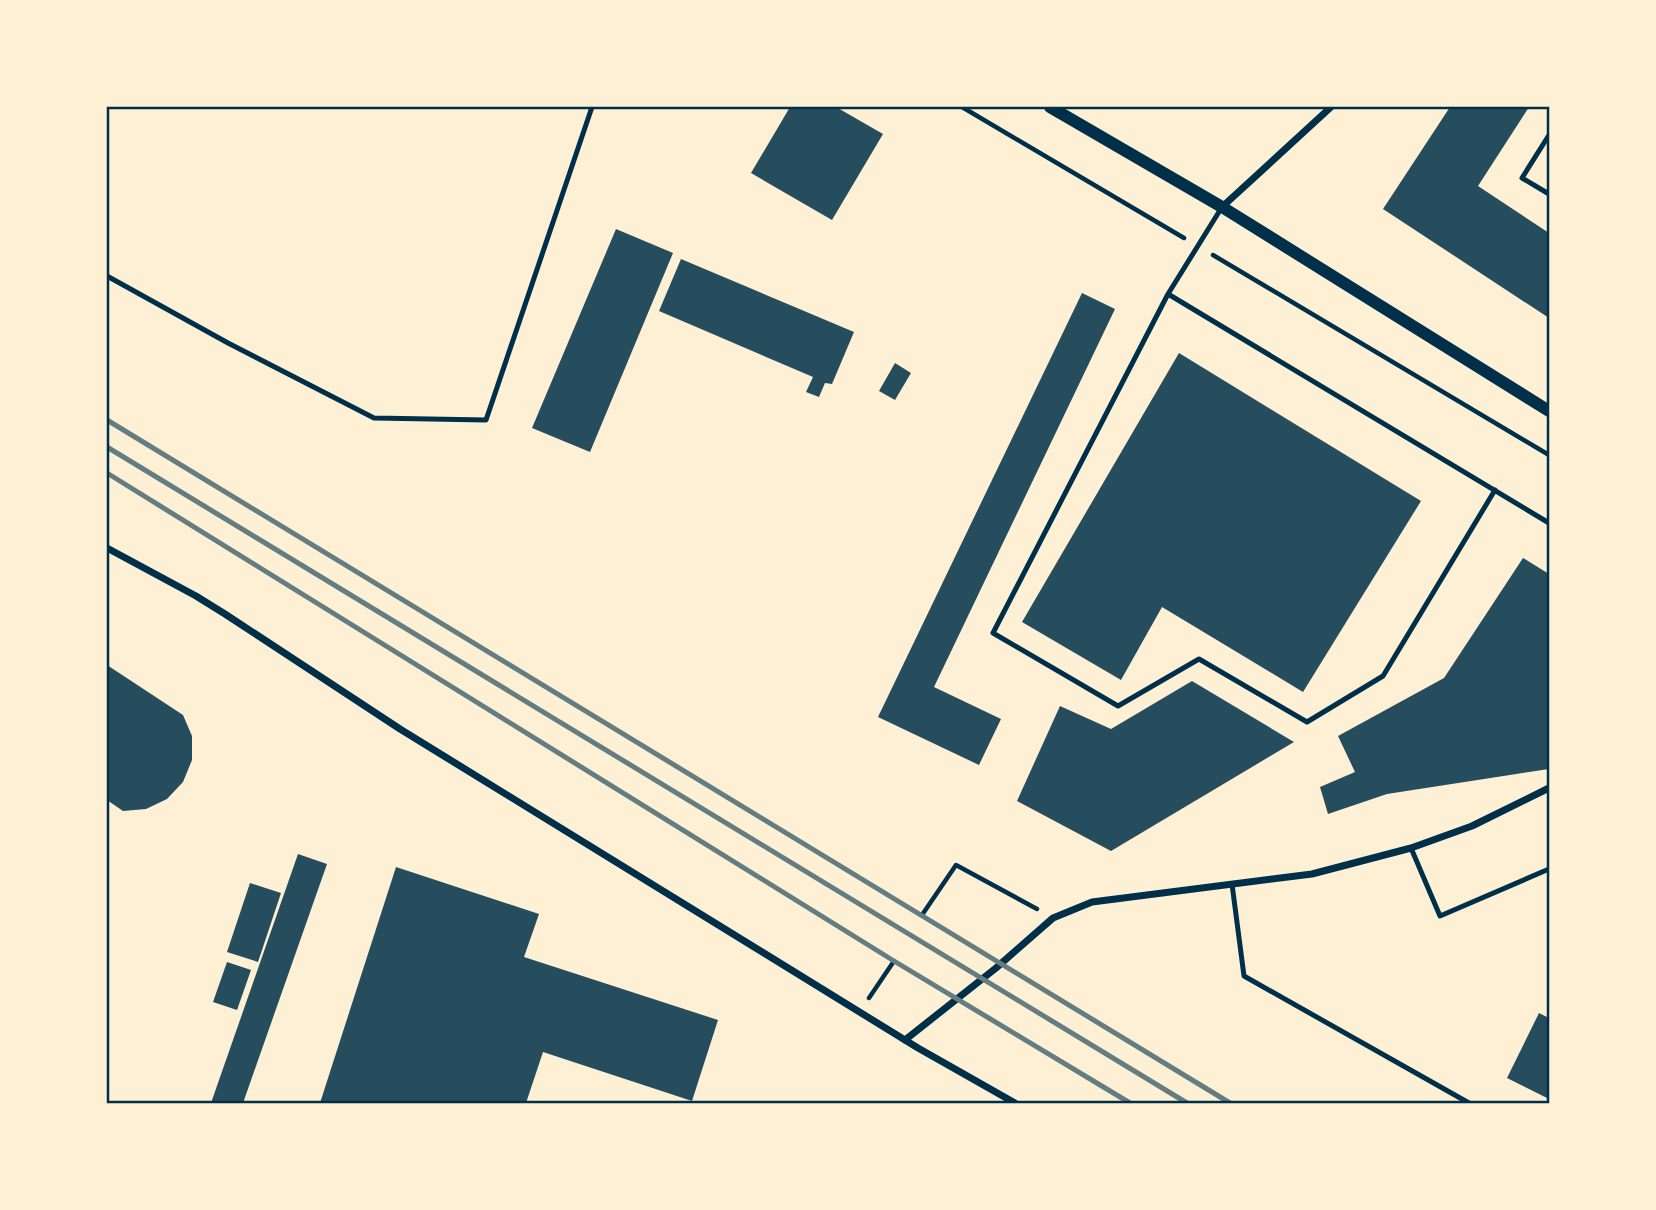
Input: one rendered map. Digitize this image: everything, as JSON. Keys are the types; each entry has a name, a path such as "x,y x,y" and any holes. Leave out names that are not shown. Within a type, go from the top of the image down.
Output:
{"street":[{"path":"1050,107 1222,207 1549,411"},
{"path":"1222,207 1331,107"},
{"path":"107,548 215,608 400,729 905,1040 1015,1103"},
{"path":"905,1040 996,968 1053,918 1092,902 1312,874 1411,848 1472,826 1549,788"}],"lane":[{"path":"107,276 228,343 374,418 486,420 592,107"},
{"path":"1549,135 1521,178 1549,194"},
{"path":"1222,207 1168,294 993,633 1118,706 1199,659 1307,722 1383,676 1495,490"},
{"path":"1168,294 1549,523"},
{"path":"1411,848 1440,916 1549,869"},
{"path":"1232,884 1244,976 1469,1103"}],"path":[{"path":"962,107 1549,455"},
{"path":"922,915 956,864 1053,918"},
{"path":"860,1012 894,961"}],"building":[{"path":"790,107 836,107 883,134 832,220 751,173"},
{"path":"1450,107 1529,107 1478,186 1549,233 1549,318 1383,209"},
{"path":"616,229 673,253 590,452 532,428"},
{"path":"681,259 854,332 832,384 825,383 819,397 806,392 813,377 659,311"},
{"path":"1082,293 1115,309 934,687 1001,719 979,765 878,717"},
{"path":"1179,353 1421,501 1303,692 1162,607 1121,680 1022,622"},
{"path":"895,363 911,373 895,400 879,391"},
{"path":"1523,558 1549,574 1549,769 1387,794 1328,814 1320,787 1355,772 1338,736 1444,678"},
{"path":"107,665 183,715 192,736 192,760 183,782 167,799 146,809 123,811 107,800"},
{"path":"1192,681 1294,742 1111,851 1017,801 1060,706 1111,729"},
{"path":"298,854 327,864 243,1103 211,1103"},
{"path":"396,867 539,914 524,957 718,1020 692,1101 543,1052 526,1103 320,1103"},
{"path":"250,883 281,893 258,962 227,952"},
{"path":"227,962 251,970 237,1010 213,1002"},
{"path":"1539,1013 1549,1018 1549,1099 1507,1078"}],"railway":[{"path":"107,420 1230,1103"},
{"path":"107,447 1187,1103"},
{"path":"107,473 894,961 1130,1103"}]}
